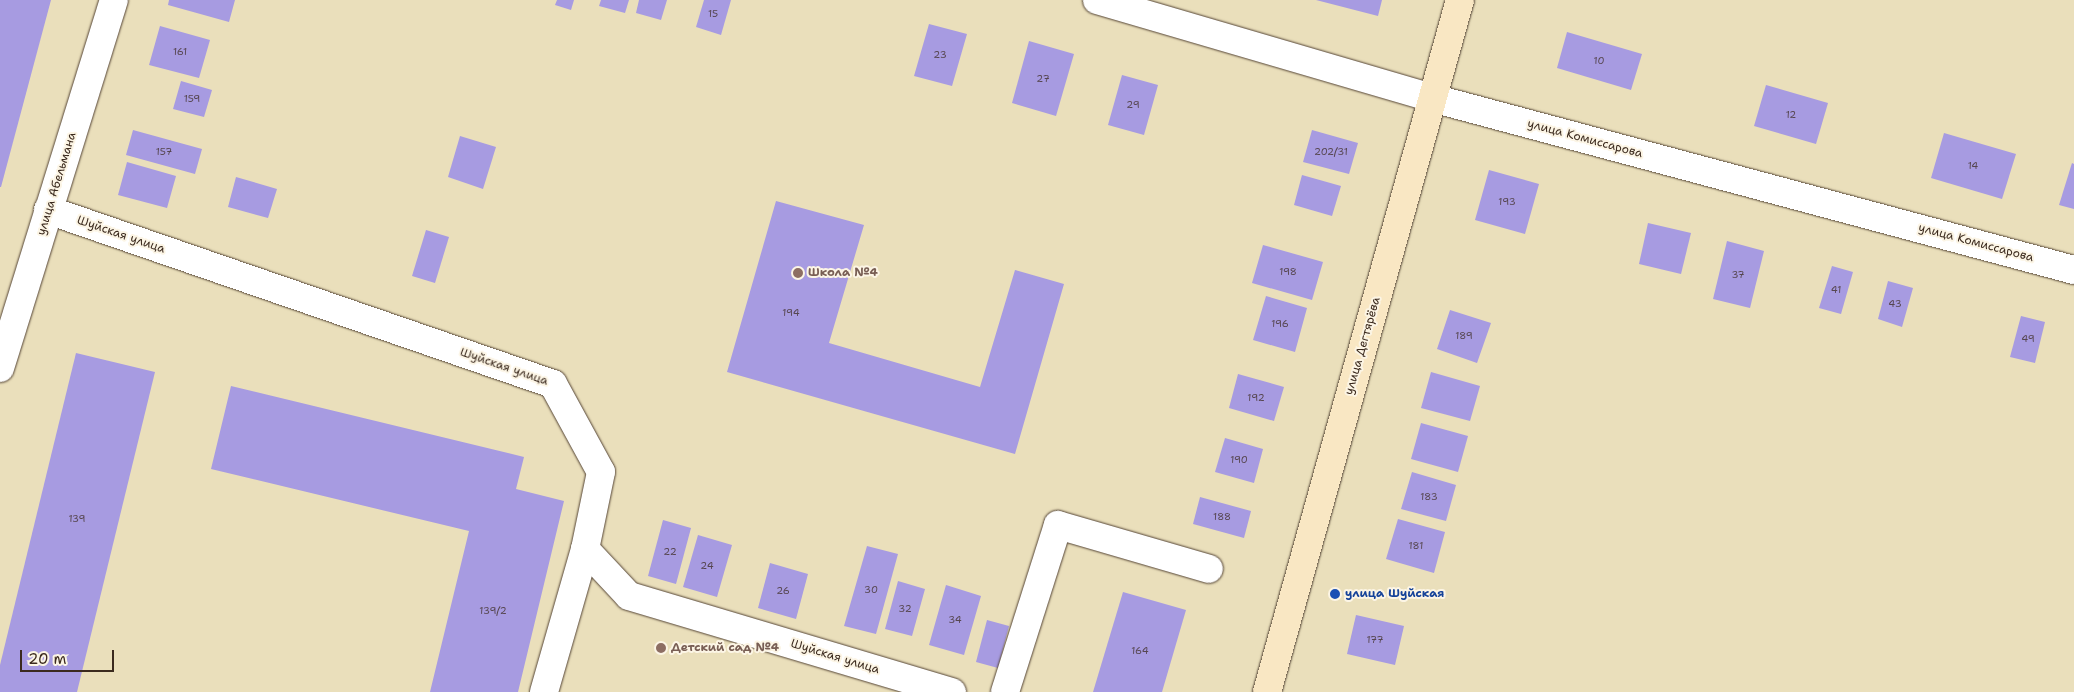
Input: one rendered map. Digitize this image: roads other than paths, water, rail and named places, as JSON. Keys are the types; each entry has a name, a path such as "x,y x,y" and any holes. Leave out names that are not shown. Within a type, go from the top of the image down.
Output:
{"main road":[{"name":"улица Дегтярёва","path":"1267,692 1460,0"}],"street":[{"name":"улица Абельмана","path":"0,368 114,0"},
{"name":"улица Комиссарова","path":"1097,0 1432,98 2074,270"},
{"name":"Шуйская улица","path":"48,210 553,384 601,472 585,550 629,596 952,692"},
{"path":"1005,692 1058,525 1209,569"},
{"path":"544,692 585,550"}],"place":[{"name":"Школа №4","path":"798,273"},
{"name":"улица Шуйская","path":"1335,594"},
{"name":"Детский сад №4","path":"661,648"}]}
